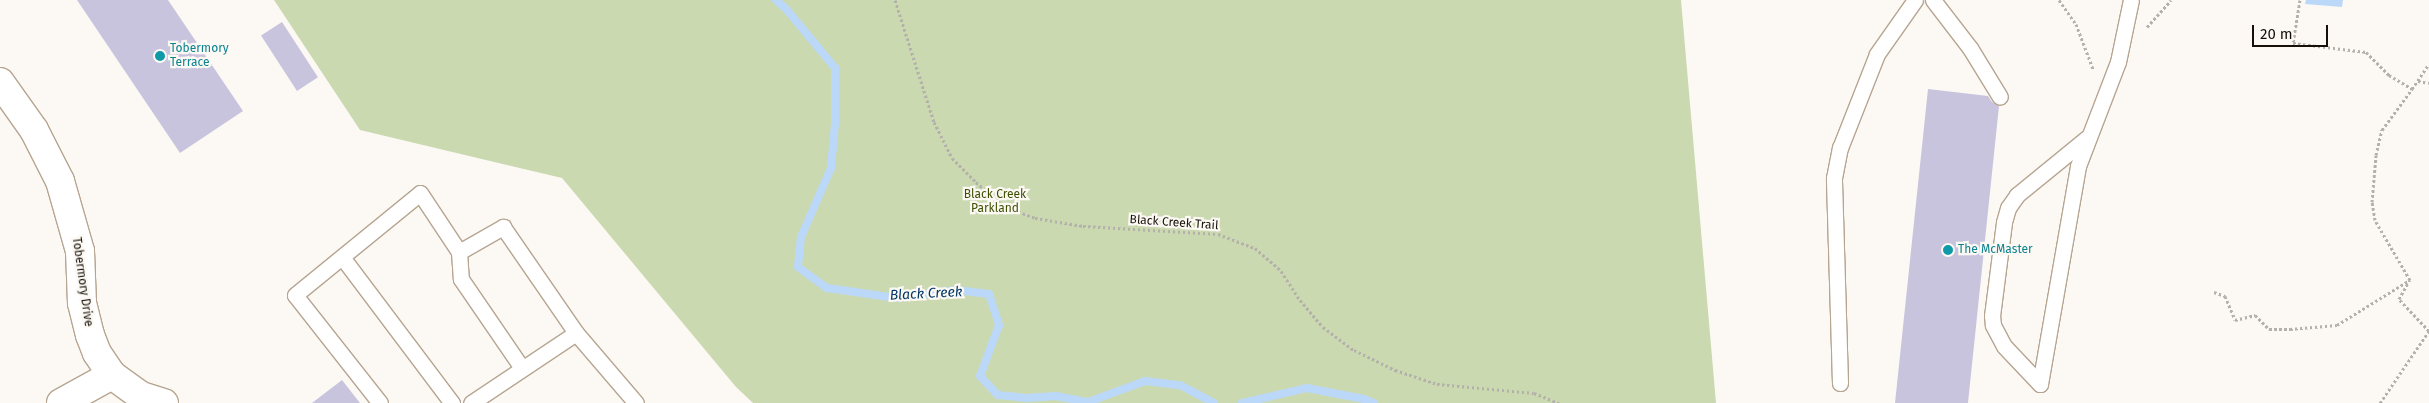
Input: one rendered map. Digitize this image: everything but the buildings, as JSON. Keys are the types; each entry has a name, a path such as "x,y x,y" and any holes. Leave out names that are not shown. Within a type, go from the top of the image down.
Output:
{"street":[{"name":"Tobermory Drive","path":"0,82 34,130 60,181 80,251 82,303 90,335 97,353 112,375 140,396 164,403"},
{"path":"61,403 112,375"}],"lane":[{"path":"1840,383 1834,178 1840,148 1877,54 1915,0"},
{"path":"1933,0 1970,48 2000,97"},
{"path":"2089,136 2017,195 2008,208 2004,222 1992,316 1993,325 2004,346 2040,384 2078,166 2118,62 2131,0"},
{"path":"380,403 295,295 420,193 459,252 460,279 522,368"},
{"path":"459,252 503,227 576,333 636,403"},
{"path":"342,257 452,403"},
{"path":"471,403 576,333"}],"path":[{"name":"Black Creek Trail","path":"895,0 934,122 952,158 1004,206 1035,218 1083,226 1218,234 1255,248 1281,271 1300,300 1323,327 1354,350 1386,366 1437,384 1534,393 1559,403"},
{"path":"2059,0 2076,24 2104,100"},
{"path":"2300,0 2292,43 2366,52 2389,75 2412,89"},
{"path":"2410,280 2376,220 2372,202 2376,155 2382,130 2429,64"},
{"path":"2418,80 2429,82"},
{"path":"2214,292 2225,296 2235,320 2255,315 2269,329 2290,330 2337,325 2410,280"},
{"path":"2380,403 2429,332 2399,299 2410,280"}],"green space":[{"name":"Black Creek Parkland","path":"274,0 1681,0 1716,403 753,403 736,387 562,178 360,130"}],"water":[{"path":"2306,0 2343,0 2342,7 2305,4"}],"waterway":[{"name":"Black Creek","path":"776,0 787,10 835,68 835,124 831,168 801,237 798,267 827,288 896,298 956,290 989,294 999,325 980,376 998,395 1026,398 1056,396 1088,402 1145,381 1180,385 1214,403"},
{"name":"Black Creek","path":"1242,403 1307,388 1364,399 1374,403"}],"place":[{"name":"Tobermory Terrace","path":"160,56"},
{"name":"The McMaster","path":"1948,250"}]}
